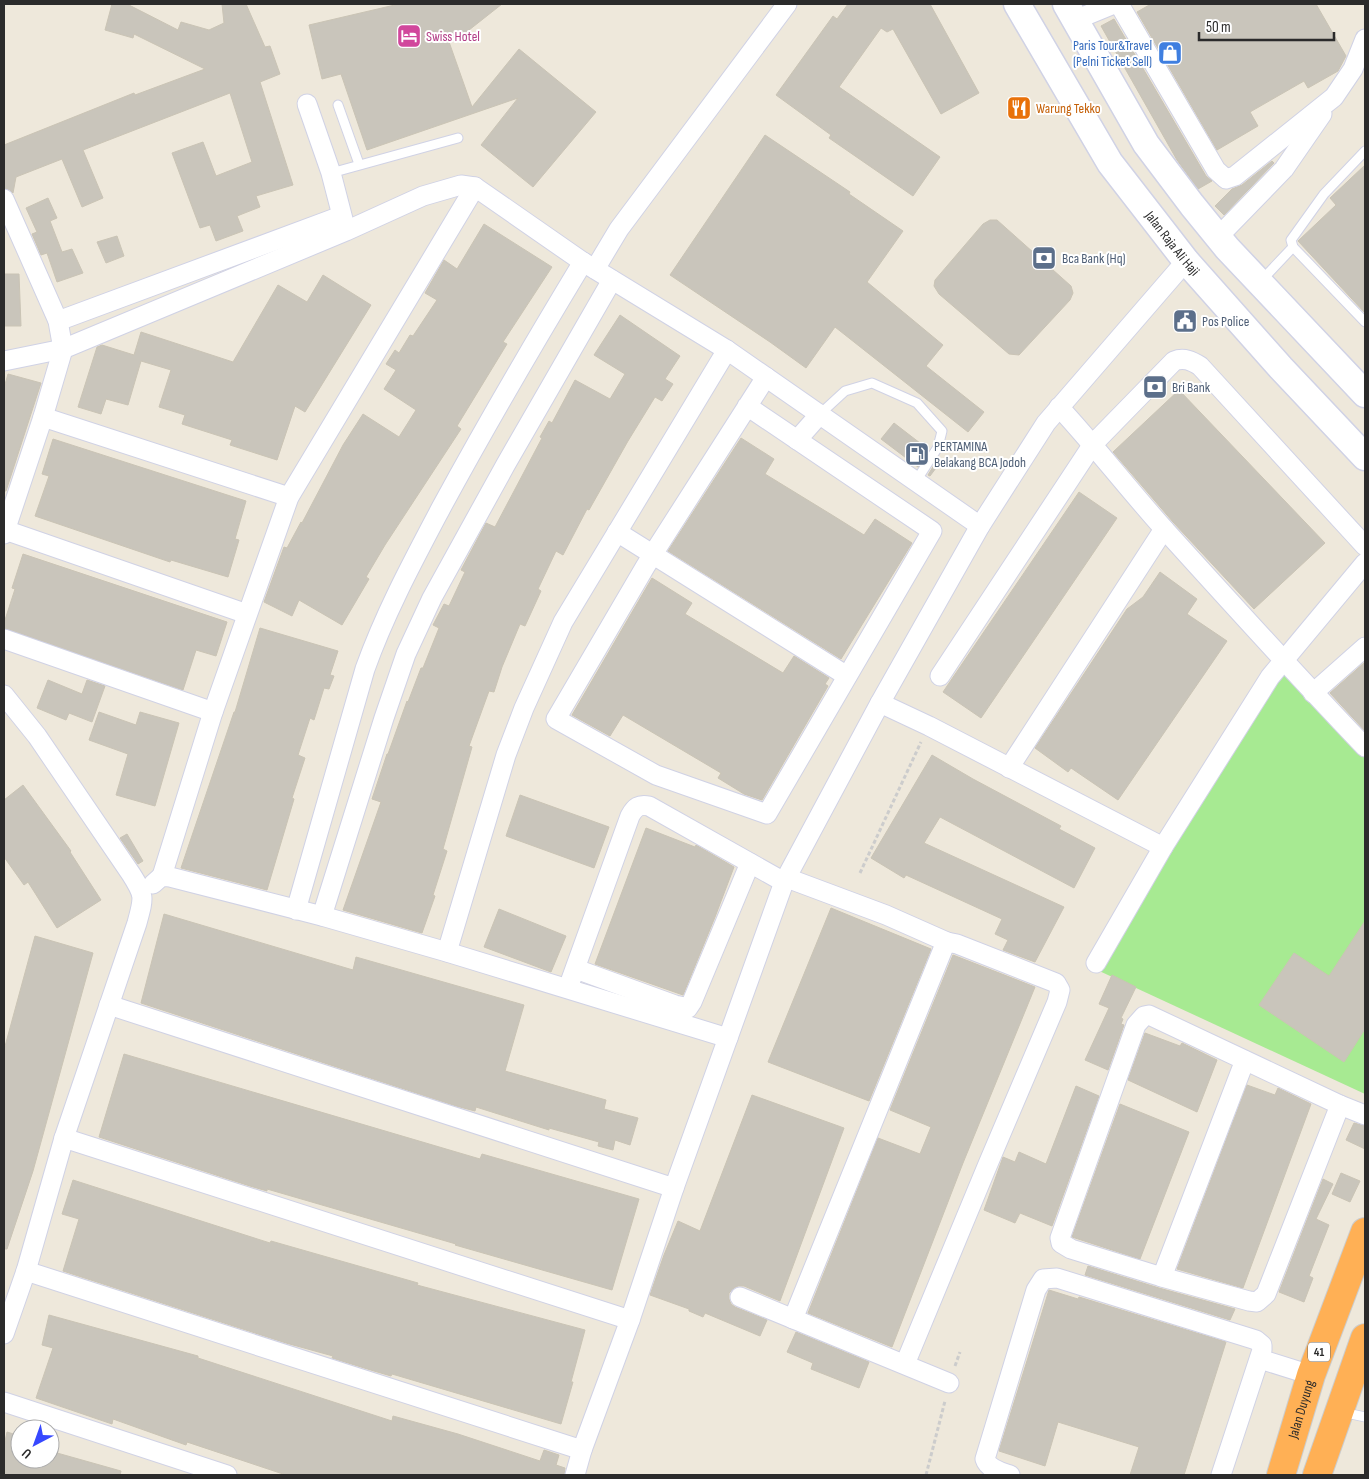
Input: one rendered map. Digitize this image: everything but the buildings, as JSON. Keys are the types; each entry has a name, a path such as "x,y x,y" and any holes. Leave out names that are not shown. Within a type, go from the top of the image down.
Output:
{"highway":[{"name":"Jalan Duyung","path":"1281,1475 1311,1375 1365,1232"},
{"path":"1317,1475 1365,1338"},
{"path":"1303,1402 1339,1411"}],"main road":[{"name":"Jalan Raja Ali Haji","path":"1016,4 1110,164 1186,261 1281,368 1365,457"},
{"path":"1070,12 1146,144 1192,205 1260,282 1365,394"},
{"path":"1110,164 1146,144"}],"street":[{"path":"296,910 365,669 378,634 397,591 472,451 589,266 787,4"},
{"path":"1070,12 1114,4"},
{"path":"1119,4 1216,170 1226,178 1235,176 1334,96"},
{"path":"1218,236 1284,169 1352,69 1365,39"},
{"path":"308,104 331,173 344,223"},
{"path":"58,321 423,196 461,185 475,187 589,266 727,350 980,526"},
{"path":"142,892 162,876 213,712 289,497 475,187"},
{"path":"4,199 58,321 63,349 43,417 4,532 247,614"},
{"path":"4,361 63,349 344,223"},
{"path":"575,1475 582,1450 630,1320 674,1188 786,880 880,703 980,526 1046,422 1186,261"},
{"path":"322,916 406,654 432,598 612,280"},
{"path":"447,952 506,754 524,708 563,622 727,350"},
{"path":"940,676 1093,444 1174,361 1182,359 1193,361 1200,366 1365,546"},
{"path":"747,406 932,531 767,814 656,776 556,719 653,554 747,406 766,377"},
{"path":"1059,407 1093,444 1164,529 1313,693 1365,747"},
{"path":"797,440 820,414"},
{"path":"43,417 289,497"},
{"path":"1009,768 1164,529"},
{"path":"617,532 847,676"},
{"path":"1096,963 1163,847 1270,677 1365,563"},
{"path":"4,640 213,712"},
{"path":"1313,693 1365,646"},
{"path":"4,695 37,736 132,874 142,892 142,906 64,1138 26,1271 4,1334"},
{"path":"880,703 929,726 1163,847"},
{"path":"568,988 630,816 634,808 643,805 649,806 750,863 786,880 886,915 947,942 957,944 1056,983 1060,990 1057,1002 905,1364"},
{"path":"576,968 675,1005 690,1006 750,863"},
{"path":"162,876 322,916 568,988 728,1038"},
{"path":"793,1319 947,942"},
{"path":"109,1005 674,1188"},
{"path":"1340,1105 1266,1294 1257,1302 1249,1302 1162,1277 1071,1249 1061,1243 1060,1238 1136,1025 1141,1018 1149,1015 1365,1115"},
{"path":"1162,1277 1245,1060"},
{"path":"64,1138 630,1320"},
{"path":"26,1271 582,1450"},
{"path":"1010,1475 990,1467 986,1459 1036,1290 1043,1279 1057,1278 1256,1340 1262,1345 1260,1359 1221,1475"},
{"path":"740,1297 949,1383"},
{"path":"1260,1359 1311,1375"},
{"path":"4,1402 227,1475"}],"lane":[{"path":"338,105 359,164"},
{"path":"331,173 458,138"},
{"path":"1365,151 1324,194 1291,240 1293,247 1365,322"},
{"path":"1260,282 1293,247"},
{"path":"820,414 845,392 872,383 917,403 942,431 938,447 916,481"},
{"path":"1339,1411 1365,1417"}],"path":[{"path":"860,873 929,726"},
{"path":"926,1475 949,1383 960,1352"}],"green space":[{"path":"1283,664 1365,751 1365,1094 1095,969"}],"place":[{"name":"Swiss Hotel","path":"409,36"},
{"name":"Paris Tour&Travel (Pelni Ticket Sell)","path":"1170,53"},
{"name":"Warung Tekko","path":"1019,108"},
{"name":"Bca Bank (Hq)","path":"1044,258"},
{"name":"Pos Police","path":"1185,321"},
{"name":"Bri Bank","path":"1155,387"},
{"name":"PERTAMINA Belakang BCA Jodoh","path":"917,454"}]}
